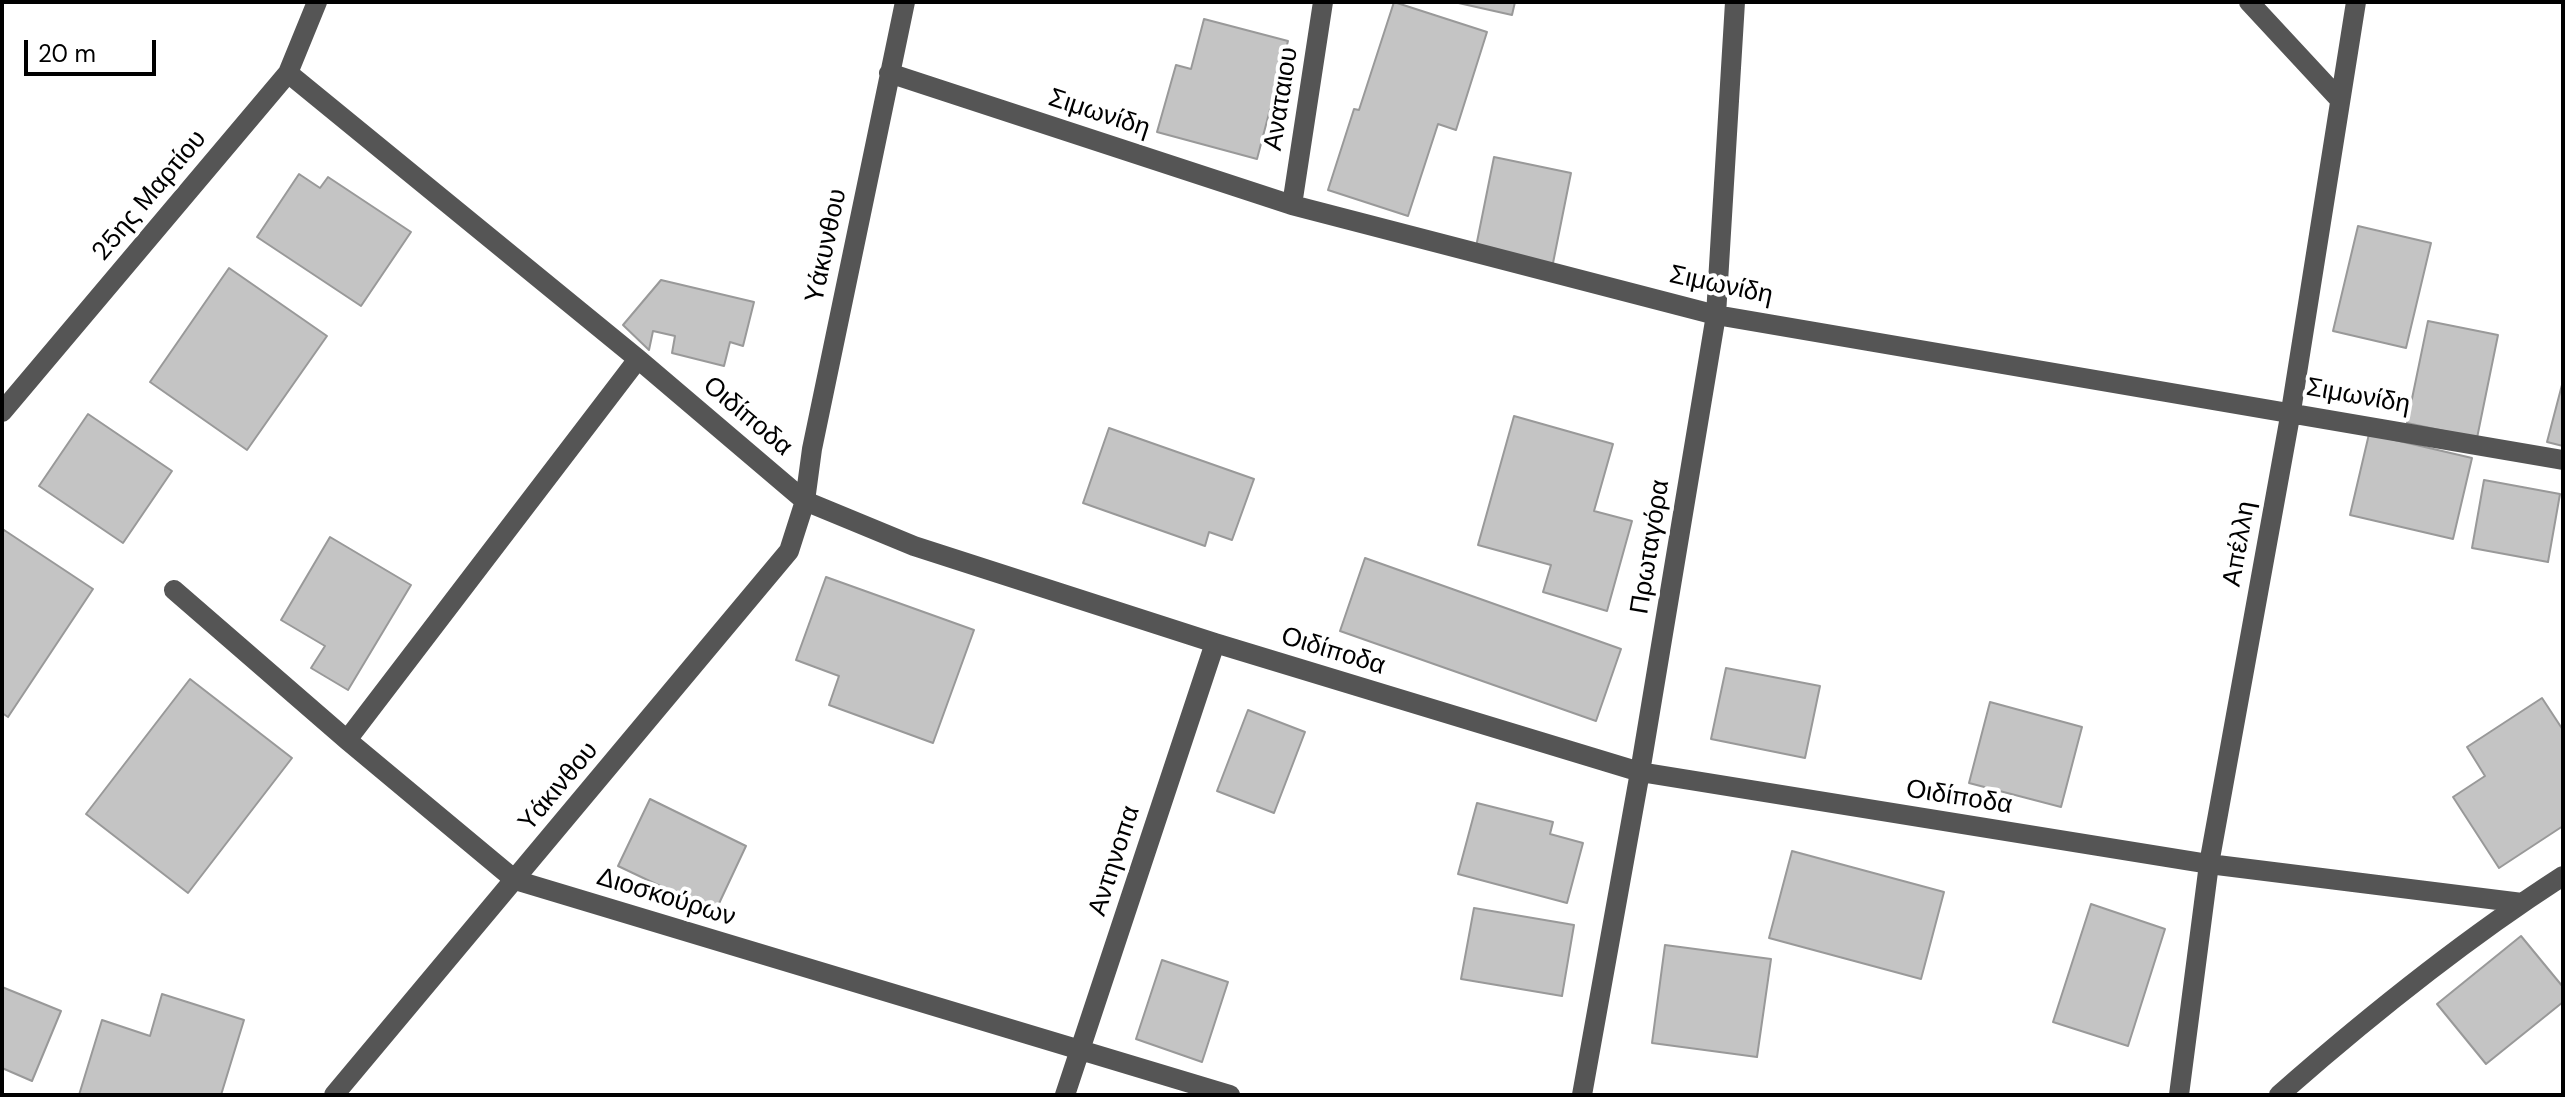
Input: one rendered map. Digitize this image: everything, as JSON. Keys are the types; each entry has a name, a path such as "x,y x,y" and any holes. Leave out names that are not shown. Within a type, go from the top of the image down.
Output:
{"street":[{"name":"25ης Μαρτίου","path":"2,412 288,73 317,2"},
{"name":"Υάκυνθου","path":"805,501 812,449 905,2"},
{"name":"Αναταιου","path":"1292,205 1323,2"},
{"name":"Πρωταγόρα","path":"1582,1095 1640,772 1716,315 1735,2"},
{"path":"2249,2 2340,100"},
{"name":"Απέλλη","path":"2179,1095 2209,864 2291,411 2356,2"},
{"name":"Οιδίποδα","path":"288,73 638,359 805,501 914,546 1215,643 1640,772 2209,864 2522,903"},
{"name":"Σιμωνίδη","path":"889,73 1292,205 1716,315 2291,411 2563,460"},
{"path":"347,740 638,359"},
{"name":"Υάκινθου","path":"334,1095 789,551 805,501"},
{"name":"Διοσκούρων","path":"174,590 515,880 1230,1095"},
{"name":"Αντηνοπα","path":"1065,1095 1215,643"},
{"path":"2279,1095 2361,1023 2563,876"}],"building":[{"path":"1394,2 1487,32 1456,130 1438,124 1408,216 1328,190 1354,109 1359,110"},
{"path":"1454,2 1515,2 1512,15"},
{"path":"1204,19 1288,41 1257,159 1157,132 1176,65 1191,69"},
{"path":"1494,157 1571,173 1552,268 1475,252"},
{"path":"299,174 320,188 328,177 411,232 361,306 257,237"},
{"path":"2358,226 2431,243 2406,348 2333,331"},
{"path":"229,268 327,336 247,450 150,382"},
{"path":"661,280 754,302 743,346 730,342 724,366 672,353 675,336 653,331 649,350 623,325"},
{"path":"2428,321 2498,335 2477,438 2407,423"},
{"path":"2563,381 2563,446 2547,442"},
{"path":"88,414 172,471 123,543 39,486"},
{"path":"1514,416 1613,444 1594,511 1632,521 1607,611 1543,592 1551,565 1478,545"},
{"path":"1109,428 1254,479 1232,540 1209,532 1205,546 1083,503"},
{"path":"2369,434 2472,458 2453,539 2350,515"},
{"path":"2484,480 2560,494 2548,562 2472,548"},
{"path":"4,530 93,589 8,717 2,713"},
{"path":"330,537 411,585 348,690 311,668 325,646 281,620"},
{"path":"1365,558 1621,649 1596,721 1340,631"},
{"path":"826,577 974,630 933,743 829,705 839,676 796,660"},
{"path":"1726,668 1820,686 1805,758 1711,739"},
{"path":"190,679 292,758 188,893 86,814"},
{"path":"2542,698 2563,730 2563,826 2499,868 2453,797 2485,776 2467,747"},
{"path":"1990,702 2082,727 2061,807 1969,783"},
{"path":"1248,710 1305,732 1274,813 1217,791"},
{"path":"650,799 746,846 715,912 618,866"},
{"path":"1477,803 1553,822 1550,834 1583,843 1567,903 1458,874"},
{"path":"1792,851 1944,892 1921,979 1769,938"},
{"path":"2091,904 2165,929 2128,1046 2053,1022"},
{"path":"1474,908 1574,925 1562,996 1461,979"},
{"path":"2521,936 2563,987 2563,1002 2486,1064 2437,1004"},
{"path":"1665,945 1771,959 1757,1057 1652,1043"},
{"path":"1162,960 1228,982 1202,1062 1136,1039"},
{"path":"2,987 61,1011 32,1081 2,1068"},
{"path":"162,994 244,1020 221,1095 79,1095 102,1020 150,1036"}]}
